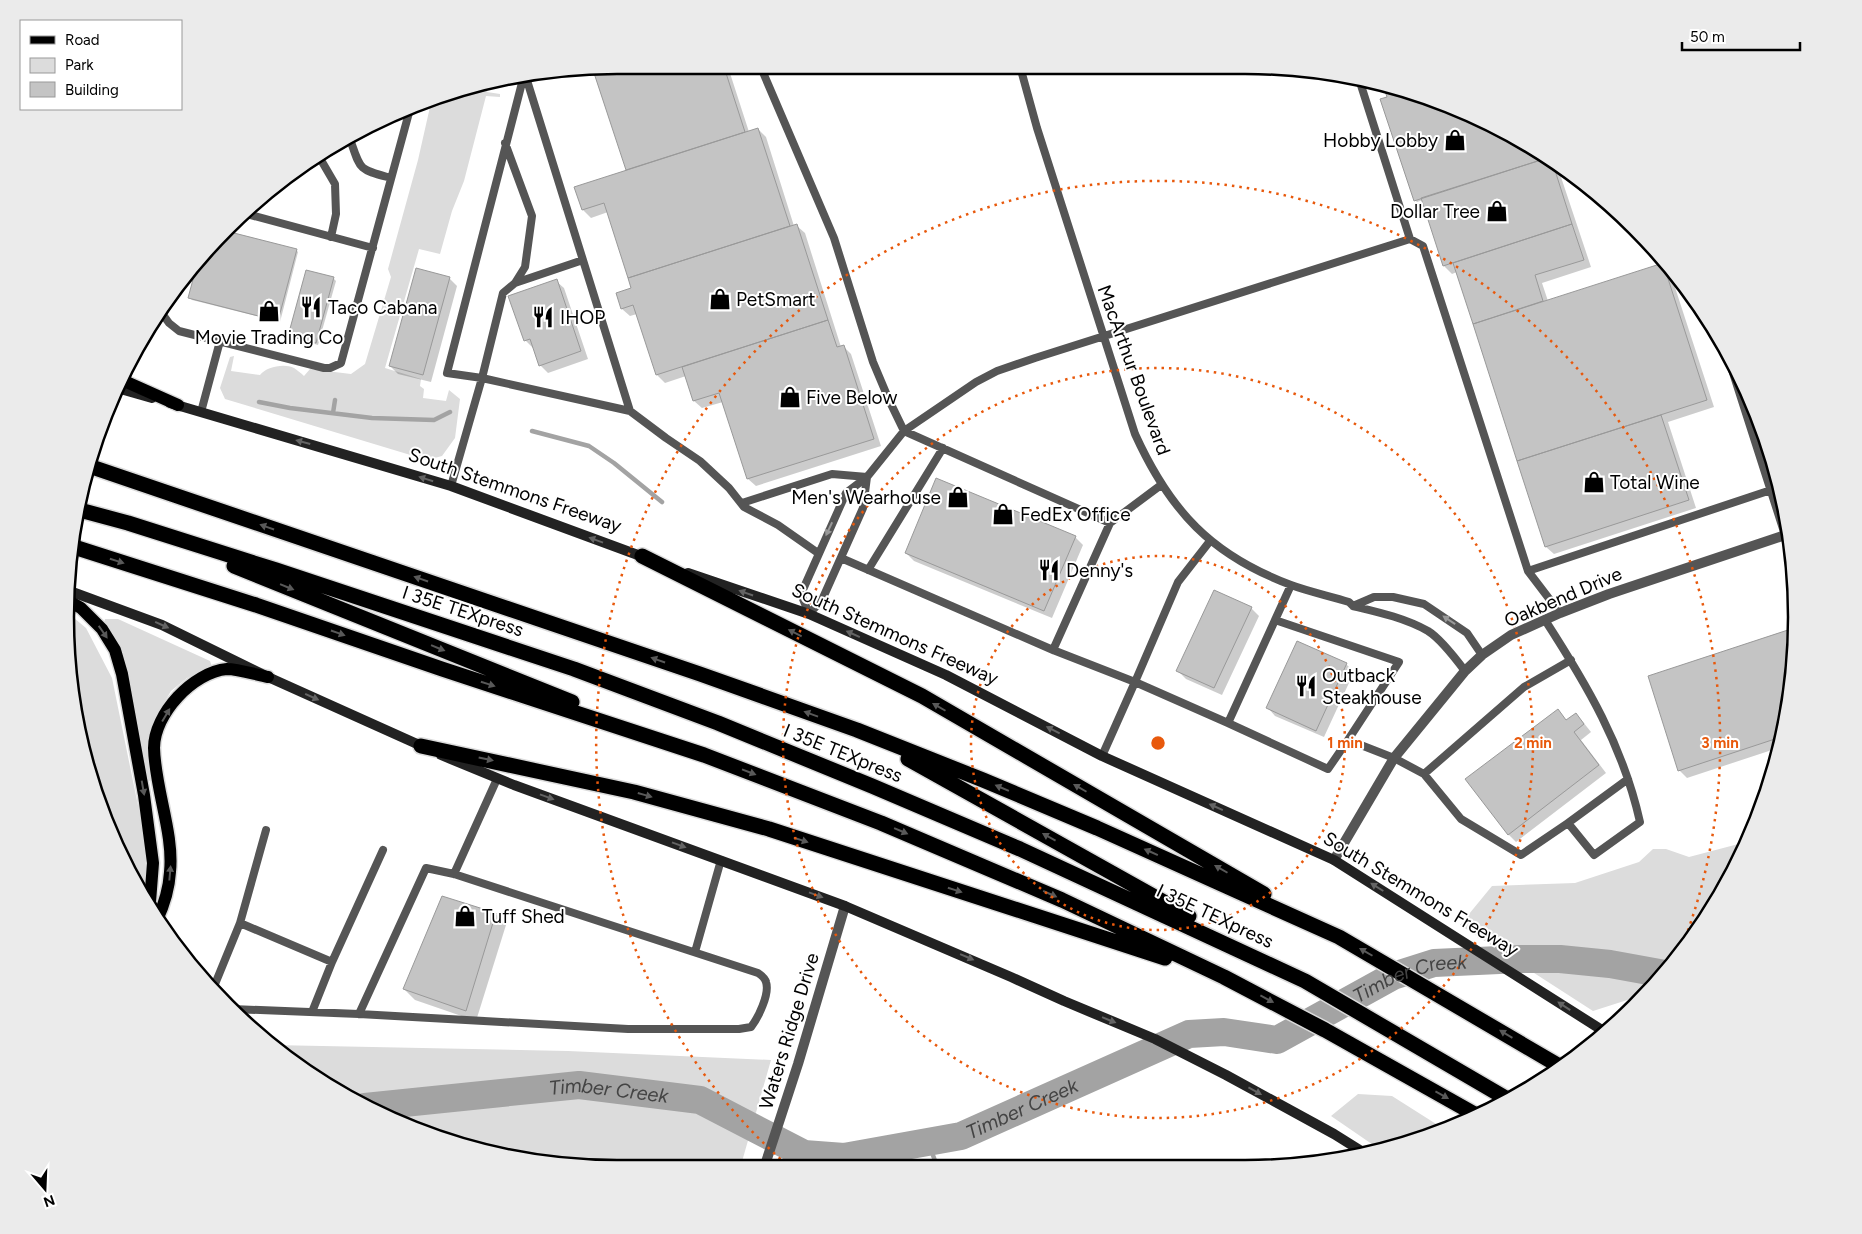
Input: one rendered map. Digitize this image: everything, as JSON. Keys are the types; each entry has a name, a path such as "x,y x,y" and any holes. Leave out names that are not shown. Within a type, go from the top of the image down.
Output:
{"highway":[{"path":"95,468 690,671 857,730 1088,824 1339,937"},
{"path":"84,511 128,523 978,863 1224,976 1470,1111"},
{"name":"I 35E TEXpress","path":"128,523 556,663 718,722 1020,849 1305,981 1501,1095"},
{"path":"78,548 256,605 442,669 704,755"},
{"path":"642,556 922,696 1554,1063"},
{"path":"857,730 1305,981"},
{"path":"421,746 634,792 768,829 1224,976"}],"main road":[{"path":"127,382 178,405"},
{"name":"South Stemmons Freeway","path":"124,390 451,486 808,614 946,675 1102,756 1334,860 1599,1028"},
{"path":"75,593 162,625 268,677 461,765 845,906 1012,977 1155,1039 1226,1075 1357,1149"},
{"path":"74,604 102,629 115,650 122,674 144,795 153,864 151,895"},
{"path":"160,911 168,890 170,854 157,778 154,746 164,716 182,691 204,676 227,669 268,677"}],"street":[{"name":"Oakbend Drive","path":"1334,860 1394,758 1465,671 1482,655 1511,635 1560,613 1609,594 1782,537"},
{"name":"Waters Ridge Drive","path":"767,1160 798,1064 845,906"}],"lane":[{"path":"764,74 834,238 872,362 904,431 1110,522"},
{"name":"MacArthur Boulevard","path":"1022,74 1037,128 1135,434 1161,484 1189,520 1210,541 1250,567 1291,585 1350,602 1353,606 1392,616 1429,631 1456,658 1465,671"},
{"path":"527,81 630,411"},
{"path":"523,82 505,143 447,372 630,411 700,461 742,502 744,507 778,525 818,553"},
{"path":"1361,86 1410,239 1423,246 1528,571 1560,613"},
{"path":"164,316 179,331 324,368 330,368 341,363 408,115"},
{"path":"352,143 361,167 366,172 392,178"},
{"path":"451,486 482,378 503,293 515,283 525,267 532,216 505,143"},
{"path":"322,161 335,184 336,214 331,237"},
{"path":"252,215 373,248"},
{"path":"867,477 863,508 822,600 808,614 801,594 846,493 867,477 904,431 976,382 997,371 1103,336 1410,239"},
{"path":"515,283 583,260"},
{"path":"201,412 220,341"},
{"path":"1741,395 1777,507"},
{"path":"868,570 943,448"},
{"path":"742,502 832,474 867,477"},
{"path":"1053,650 1110,522 1161,484"},
{"path":"1528,571 1771,490"},
{"path":"1102,756 1178,582 1210,541"},
{"path":"841,558 1053,650 1134,682 1328,769 1399,662 1275,620"},
{"path":"1228,723 1291,585"},
{"path":"1353,606 1374,597 1393,597 1424,604 1467,633 1482,655"},
{"path":"1545,620 1571,660 1606,723 1634,796 1640,822 1594,855 1568,823"},
{"path":"1424,774 1524,687 1571,660"},
{"path":"1348,740 1394,758 1424,774 1461,820 1520,855 1628,779"},
{"path":"454,874 497,779"},
{"path":"216,982 240,923 266,830"},
{"path":"312,1012 382,850"},
{"path":"695,952 721,860"},
{"path":"242,1009 628,1029 739,1029 751,1027 758,1018 767,990 766,980 758,973 454,874 426,868 359,1014"},
{"path":"240,923 332,962"}],"green space":[{"path":"488,89 487,92 500,94 500,97 486,96 464,181 452,211 440,254 419,249 385,368 421,379 420,386 424,389 423,398 446,401 449,390 460,399 455,438 442,456 427,460 225,399 220,388 230,357 234,356 231,371 260,375 266,370 280,366 294,368 304,376 310,369 351,374 365,364 391,277 388,269 418,160 430,107"},
{"path":"74,618 86,628 112,678 144,835 146,887 115,825 92,758 78,688"},
{"path":"105,619 118,619 210,661 212,667 187,678 171,691 158,713 151,741 150,781 148,780 131,693 104,623"},
{"path":"1738,844 1697,919 1653,975 1631,999 1593,1011 1460,925 1492,886 1575,883 1639,862 1653,849 1666,849 1689,857"},
{"path":"283,1045 568,1051 771,1060 742,1160 581,1159 546,1156 476,1142 409,1119 345,1087 315,1069"},
{"path":"1358,1094 1392,1096 1437,1125 1373,1145 1331,1116"}],"building":[{"path":"726,74 745,132 626,170 595,75"},
{"name":"Hobby Lobby","path":"1385,92 1453,115 1485,130 1539,160 1414,201 1380,99 1387,97"},
{"path":"758,128 790,226 628,278 604,203 582,210 574,187"},
{"name":"Dollar Tree","path":"1539,160 1555,171 1572,224 1443,266 1421,198"},
{"name":"PetSmart","path":"797,224 828,320 656,375 633,305 621,309 616,293 631,288 628,278"},
{"path":"1572,224 1584,260 1535,275 1543,301 1473,324 1453,263"},
{"path":"233,233 297,249 278,321 188,298 194,277"},
{"path":"1658,265 1667,275 1707,400 1517,461 1473,324"},
{"path":"416,268 450,277 423,375 389,366"},
{"name":"Taco Cabana","path":"306,270 334,277 316,343 288,336"},
{"name":"IHOP","path":"557,279 581,351 539,366 530,339 524,341 508,296"},
{"name":"Five Below","path":"828,320 837,347 844,345 874,439 747,479 719,393 693,401 682,367"},
{"path":"1661,415 1689,500 1545,547 1517,461"},
{"path":"936,478 1076,536 1044,611 905,553"},
{"path":"1214,590 1252,607 1214,688 1176,671"},
{"path":"1788,630 1784,688 1774,739 1678,771 1648,676"},
{"name":"Outback Steakhouse","path":"1297,641 1347,663 1316,731 1266,708"},
{"path":"1558,709 1566,720 1576,713 1584,724 1574,732 1599,765 1508,835 1465,779"},
{"path":"442,896 496,913 466,1011 403,989"}],"waterway":[{"path":"333,413 335,400"},
{"path":"259,402 290,408 372,418 434,420 450,412"},
{"path":"532,431 589,446 614,463 662,502"},
{"name":"Timber Creek","path":"380,1105 579,1085 700,1100 804,1154 844,1157 961,1136 1189,1034 1224,1032 1277,1040 1393,976 1434,963 1560,959 1610,964 1655,972"},
{"path":"928,1142 935,1160"}],"place":[{"name":"Hobby Lobby","path":"1455,140"},
{"name":"Dollar Tree","path":"1497,211"},
{"name":"PetSmart","path":"720,299"},
{"name":"Taco Cabana","path":"311,307"},
{"name":"Movie Trading Co","path":"269,311"},
{"name":"IHOP","path":"543,317"},
{"name":"Five Below","path":"790,397"},
{"name":"Total Wine","path":"1594,482"},
{"name":"Men's Wearhouse","path":"958,497"},
{"name":"FedEx Office","path":"1003,514"},
{"name":"Denny's","path":"1049,570"},
{"name":"Outback Steakhouse","path":"1306,686"},
{"name":"Tuff Shed","path":"465,916"}]}
